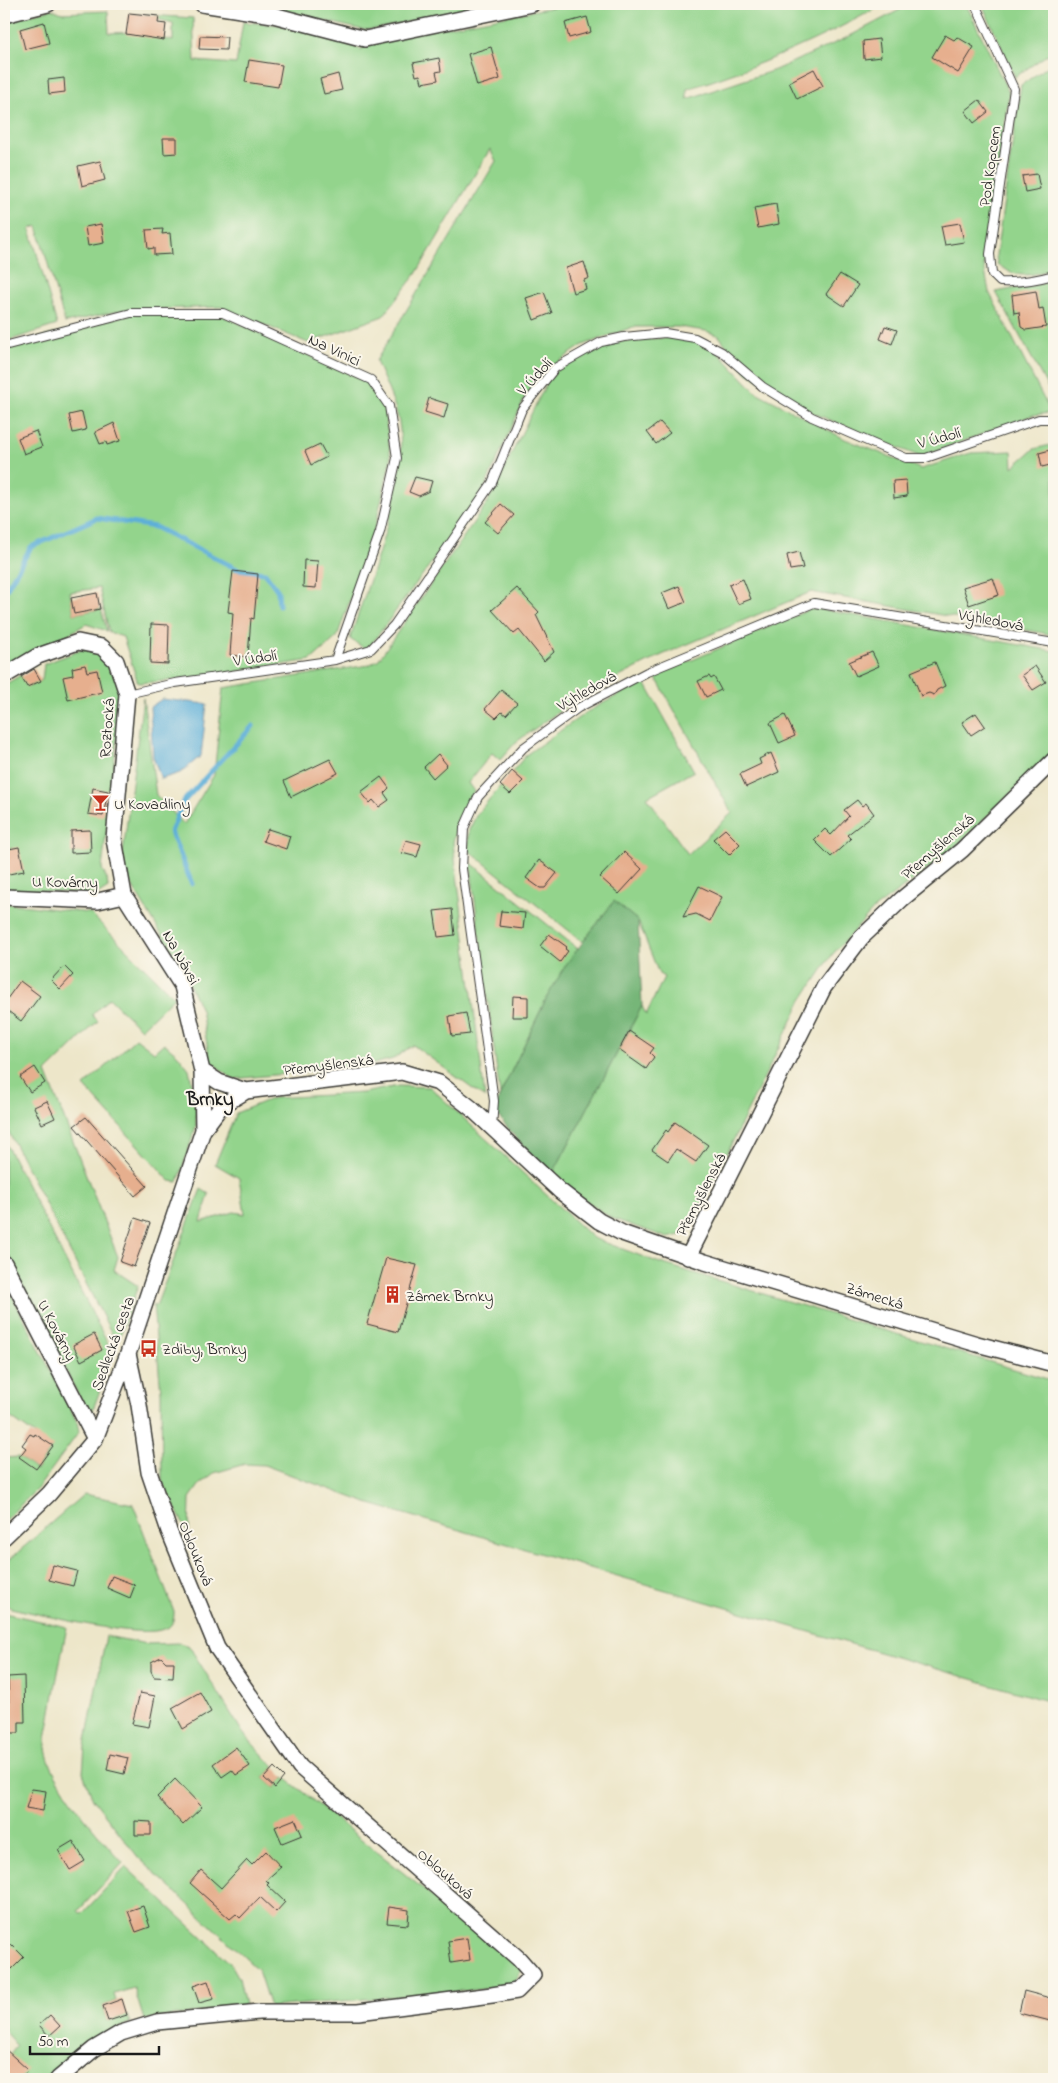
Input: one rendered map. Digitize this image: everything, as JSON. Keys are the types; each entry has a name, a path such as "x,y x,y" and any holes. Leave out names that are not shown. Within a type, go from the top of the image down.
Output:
{"street":[{"path":"4,15 48,4"},
{"path":"202,4 272,10 365,38 532,4"},
{"name":"Roztocká","path":"4,676 38,656 78,642 102,647 116,660 127,694 114,839 124,895"},
{"name":"Přemyšlenská","path":"246,1091 402,1072 439,1083 492,1128 560,1191 600,1221 622,1233 688,1257 829,980 861,938 902,899 962,850 1054,760"},
{"name":"U Kovárny","path":"4,897 98,901 124,895"},
{"name":"Na Návsi","path":"124,895 182,986 202,1071 203,1130"},
{"path":"202,1071 219,1082 246,1091"},
{"path":"203,1130 220,1106 246,1091"},
{"name":"Sedlecká cesta","path":"4,1537 49,1494 95,1439 128,1354 203,1130"},
{"name":"Zámecká","path":"688,1257 977,1344 1054,1364"},
{"name":"U Kovárny","path":"4,1263 95,1439"},
{"name":"Oblouková","path":"58,2079 94,2049 121,2034 157,2022 259,2012 358,2012 517,1991 533,1975 519,1959 300,1767 217,1648 169,1531 149,1472 139,1405 128,1354"}],"lane":[{"name":"Pod Kopcem","path":"975,4 1014,89 990,254 992,274 1000,282 1014,283 1030,282 1054,275"},
{"name":"Na Vinici","path":"4,346 132,313 223,313 371,380 389,406 397,458 380,532 335,660"},
{"name":"V Údolí","path":"127,694 175,683 335,660 371,649 394,625 492,483 522,409 555,368 601,342 624,337 665,333 695,338 722,352 763,387 812,417 906,458 926,458 1039,419 1054,419"},
{"name":"Výhledová","path":"492,1128 494,1101 462,869 462,845 464,828 478,797 522,748 578,708 647,672 814,603 1054,643"}],"green space":[{"path":"278,4 465,4 466,9 376,29 363,30 279,10"},
{"path":"569,4 884,4 788,52 738,72 687,89 687,99 775,70 844,39 911,4 966,4 1009,93 984,266 989,292 1051,413 1033,415 921,457 813,413 747,373 719,336 706,331 679,327 633,327 583,345 552,366 526,395 482,494 367,650 350,639 376,561 393,501 399,472 401,446 397,414 376,361 496,161 490,149 416,274 383,316 308,343 221,307 123,310 65,323 37,226 30,229 57,325 4,342 4,21 52,9 62,13 108,11 109,33 138,32 173,41 173,23 134,14 193,18 195,61 236,64 243,22 308,27 362,50 362,33 448,27"},
{"path":"982,4 1054,4 1054,50 1015,77"},
{"path":"1054,62 1054,268 1038,273 1018,274 997,264 996,255 1021,85"},
{"path":"1054,281 1054,399 996,292"},
{"path":"140,311 223,316 370,383 384,406 391,459 374,531 337,637 311,660 191,679 138,683 123,637 109,632 99,588 70,592 74,614 101,609 107,631 86,624 4,672 4,347"},
{"path":"677,337 711,345 756,392 845,439 921,469 971,453 1012,451 1013,467 1034,449 1054,444 1054,635 811,592 662,655 578,698 516,742 500,760 492,753 468,783 474,791 459,816 453,843 485,1098 413,1045 393,1059 365,1066 233,1079 210,1061 201,1010 181,966 121,868 143,698 156,795 184,824 214,775 223,688 369,665 379,659 487,503 548,380 557,370 609,342"},
{"path":"813,608 1054,651 1054,752 946,856 874,909 832,955 802,1000 688,1233 668,1238 611,1218 551,1177 642,1006 646,1015 664,977 659,974 638,921 614,902 583,942 468,850 469,830 477,814 527,754 587,712 644,681 694,771 647,797 688,854 732,813 655,676"},
{"path":"84,649 111,659 122,695 102,869 107,879 108,888 99,894 4,890 4,685 21,675 28,687 42,680 44,664"},
{"path":"470,862 578,949 547,997 500,1095"},
{"path":"614,901 638,921 642,1006 551,1177 534,1160 493,1110 547,997 567,963"},
{"path":"4,903 90,913 174,997 141,1029 109,998 92,1015 98,1021 46,1072 118,1257 114,1270 138,1286 117,1344 4,1123"},
{"path":"136,1038 154,1052 164,1043 178,1055 189,1069 196,1104 196,1126 178,1182 170,1181 84,1086"},
{"path":"398,1086 430,1087 593,1238 660,1263 1054,1381 1054,1703 370,1504 264,1465 245,1464 214,1473 200,1484 190,1498 189,1536 162,1481 161,1392 153,1305 156,1306 201,1189 209,1194 201,1222 234,1212 245,1214 239,1178 215,1164 236,1113 273,1098 363,1093"},
{"path":"4,1140 113,1354 90,1418 4,1250"},
{"path":"4,1280 77,1422 79,1432 38,1488 4,1521 4,1458 19,1457 36,1470 52,1447 4,1413"},
{"path":"84,1494 133,1504 174,1612 172,1623 169,1627 154,1631 115,1629 11,1608 4,1604 4,1570 9,1560"},
{"path":"4,1613 67,1627 47,1735 46,1747 49,1760 65,1791 77,1808 123,1863 78,1911 82,1914 126,1867 231,1964 239,1978 245,2005 144,2020 134,1988 114,1994 116,2001 103,2006 108,2021 127,2015 130,2023 96,2037 53,2079 4,2079 4,2062 17,2046 4,2031"},
{"path":"106,1636 147,1644 179,1643 189,1646 243,1733 274,1767 264,1778 275,1788 284,1777 523,1969 509,1987 270,2007 258,1970 138,1857 93,1799 83,1773 85,1746"}],"water":[{"path":"162,699 207,704 201,756 180,773 161,779 153,757 150,707"}],"building":[{"path":"129,13 159,16 158,23 166,24 164,40 126,34"},
{"path":"587,17 591,32 569,38 565,23"},
{"path":"44,22 49,43 25,49 20,29"},
{"path":"945,35 954,40 957,37 974,47 958,73 932,57"},
{"path":"200,36 227,37 226,50 199,49"},
{"path":"879,39 881,57 864,59 863,41"},
{"path":"491,47 500,79 477,86 468,54"},
{"path":"439,58 441,71 436,72 438,80 422,83 420,75 416,76 413,63"},
{"path":"249,60 282,65 278,87 245,82"},
{"path":"814,69 823,86 797,99 789,82"},
{"path":"338,74 342,90 324,94 320,79"},
{"path":"64,78 65,92 49,94 48,80"},
{"path":"979,100 988,112 974,123 965,111"},
{"path":"163,138 177,138 177,153 164,154"},
{"path":"100,161 105,180 82,186 78,166"},
{"path":"1037,174 1040,189 1025,192 1022,176"},
{"path":"776,204 779,224 758,228 754,208"},
{"path":"960,223 964,242 945,245 941,226"},
{"path":"101,224 104,243 88,246 85,227"},
{"path":"163,229 162,234 170,233 172,254 154,255 154,248 148,249 146,230"},
{"path":"584,262 589,278 584,280 586,289 573,293 566,268"},
{"path":"840,274 858,285 844,306 826,294"},
{"path":"1036,291 1039,309 1043,308 1046,327 1026,330 1021,327 1019,312 1014,313 1012,295"},
{"path":"544,292 552,313 534,320 526,298"},
{"path":"885,326 897,330 892,344 880,339"},
{"path":"429,398 448,404 444,418 425,412"},
{"path":"82,412 86,430 73,433 69,415"},
{"path":"660,422 670,433 656,444 647,432"},
{"path":"114,423 120,441 107,445 106,442 100,444 95,432"},
{"path":"36,431 42,447 24,454 18,438"},
{"path":"320,444 327,457 311,465 305,451"},
{"path":"1054,449 1054,464 1042,467 1039,453"},
{"path":"415,477 432,481 429,491 419,496 409,492"},
{"path":"906,480 907,496 894,498 893,481"},
{"path":"501,504 514,515 498,533 485,522"},
{"path":"799,552 803,568 790,570 787,555"},
{"path":"304,560 318,561 316,588 303,587"},
{"path":"233,571 258,574 254,619 251,618 248,657 230,655 233,613 228,612"},
{"path":"993,578 999,595 969,605 963,587"},
{"path":"743,579 751,599 738,604 729,585"},
{"path":"679,586 686,602 669,609 662,593"},
{"path":"517,588 539,612 536,615 554,652 544,661 519,630 514,634 492,610"},
{"path":"97,593 100,609 74,614 71,598"},
{"path":"151,624 169,625 168,664 150,663"},
{"path":"872,652 879,666 856,676 849,662"},
{"path":"935,662 945,686 937,690 934,695 929,693 921,696 911,672"},
{"path":"85,665 87,672 97,670 102,692 68,700 63,677 73,675 72,668"},
{"path":"1035,666 1046,682 1033,690 1022,675"},
{"path":"34,669 41,681 27,687 21,677"},
{"path":"709,676 711,679 714,677 721,690 706,697 698,681"},
{"path":"501,690 517,703 506,715 502,712 496,718 485,709"},
{"path":"976,713 985,726 971,735 962,722"},
{"path":"785,715 795,736 779,743 770,723"},
{"path":"771,753 779,772 746,787 740,774 761,764 759,759"},
{"path":"438,754 447,765 433,778 424,767"},
{"path":"330,759 338,773 291,797 284,781"},
{"path":"512,771 523,781 510,794 500,785"},
{"path":"381,777 389,788 384,793 389,800 379,807 373,800 370,803 361,792"},
{"path":"93,788 108,791 103,816 88,814"},
{"path":"857,800 862,806 866,803 874,814 847,835 851,839 831,857 814,840 825,829 831,835 849,816 844,810"},
{"path":"268,829 290,836 286,849 263,841"},
{"path":"725,829 740,844 729,855 713,839"},
{"path":"90,830 91,852 71,853 71,831"},
{"path":"406,840 421,844 417,857 402,853"},
{"path":"19,847 24,871 4,875 4,850"},
{"path":"624,852 642,869 619,894 600,877"},
{"path":"539,860 557,873 545,888 540,888 526,878"},
{"path":"699,886 722,897 710,921 696,914 683,917"},
{"path":"452,909 455,935 438,937 434,911"},
{"path":"501,911 525,913 523,929 499,926"},
{"path":"549,934 567,947 565,949 568,951 560,962 540,946"},
{"path":"64,966 73,975 60,989 51,980"},
{"path":"20,981 40,996 21,1021 4,1008 4,1003"},
{"path":"513,996 528,997 528,1017 512,1017"},
{"path":"466,1013 470,1034 452,1036 449,1016"},
{"path":"629,1031 654,1048 650,1053 654,1057 646,1069 619,1050"},
{"path":"35,1067 45,1083 30,1092 20,1077"},
{"path":"47,1101 55,1118 42,1124 34,1107"},
{"path":"86,1117 147,1186 135,1196 74,1126"},
{"path":"675,1122 708,1145 696,1162 676,1149 668,1161 652,1150 666,1130 668,1132"},
{"path":"135,1218 150,1223 134,1267 120,1262"},
{"name":"Zámek Brnky","path":"386,1258 417,1265 398,1332 367,1324"},
{"path":"94,1334 102,1350 81,1361 73,1345"},
{"path":"30,1434 34,1436 35,1434 53,1446 36,1469 19,1457 26,1448 22,1445"},
{"path":"53,1565 77,1571 73,1586 49,1580"},
{"path":"112,1576 135,1585 130,1598 107,1588"},
{"path":"161,1657 166,1662 174,1662 173,1678 154,1677 151,1671 151,1662"},
{"path":"24,1676 25,1722 19,1722 19,1733 4,1733 4,1708 9,1708 8,1677"},
{"path":"200,1692 211,1712 183,1729 172,1708"},
{"path":"140,1693 155,1696 149,1727 132,1724"},
{"path":"236,1747 250,1766 236,1775 232,1770 222,1777 213,1764"},
{"path":"110,1754 128,1758 124,1774 107,1770"},
{"path":"274,1767 284,1777 275,1788 264,1778"},
{"path":"175,1779 202,1807 183,1825 157,1797"},
{"path":"32,1789 46,1791 43,1811 26,1808"},
{"path":"295,1819 302,1835 282,1843 275,1827"},
{"path":"135,1821 151,1822 151,1835 135,1835"},
{"path":"73,1841 85,1861 70,1870 58,1850"},
{"path":"266,1851 281,1867 266,1880 269,1883 267,1885 285,1902 276,1912 260,1897 240,1918 236,1914 230,1919 190,1883 201,1870 221,1888 247,1860 252,1865"},
{"path":"143,1906 150,1927 136,1932 128,1911"},
{"path":"389,1907 409,1910 408,1925 387,1923"},
{"path":"467,1938 470,1960 451,1963 448,1941"},
{"path":"11,1944 24,1957 12,1969 4,1960 4,1951"},
{"path":"208,1981 214,1999 199,2003 193,1986"},
{"path":"1024,1991 1054,1999 1054,2022 1019,2013"},
{"path":"122,1999 127,2015 108,2021 103,2006"},
{"path":"50,2015 60,2026 49,2036 39,2025"},
{"path":"4,2048 28,2070 20,2079 13,2079 4,2071"}],"waterway":[{"path":"4,593 31,547 97,518 155,527 239,570 265,573 278,591 279,606"},
{"path":"192,884 171,832 183,802 253,726"}],"place":[{"name":"U Kovadliny","path":"100,803"},
{"name":"Zámek Brnky","path":"392,1295"},
{"name":"Zdiby, Brnky","path":"148,1348"}],"district":[{"name":"Brnky","path":"210,1098"}]}
